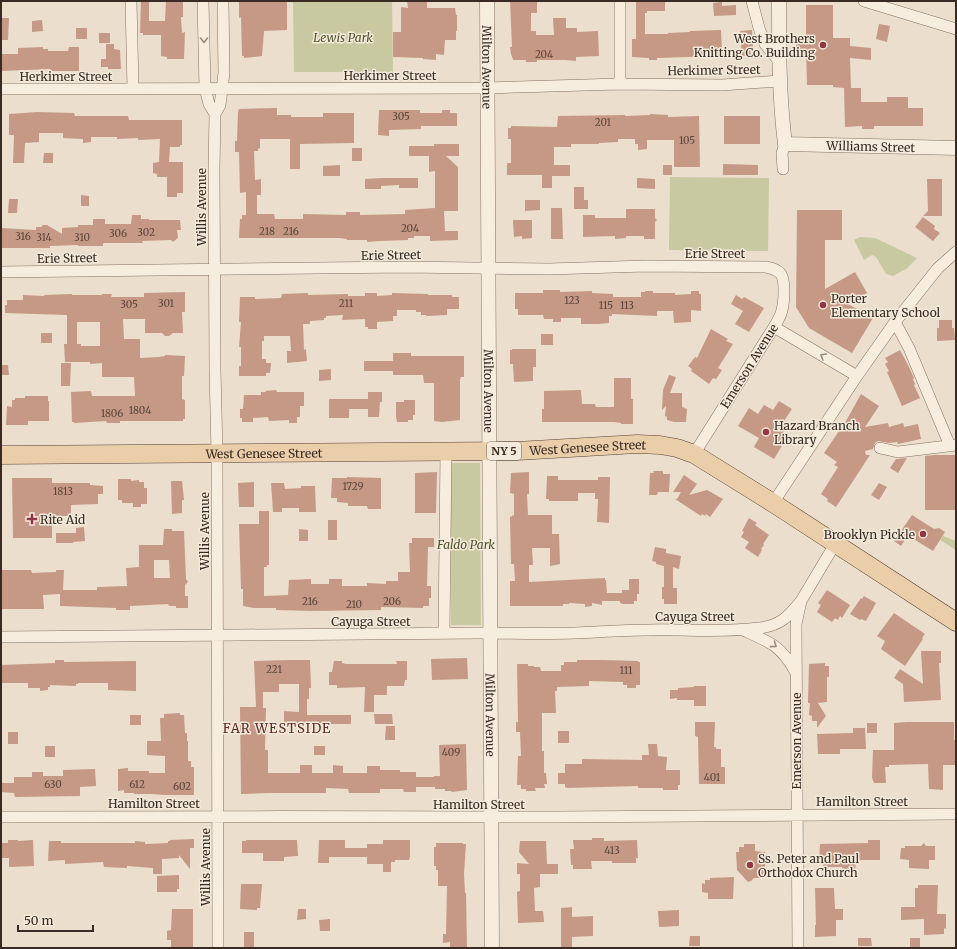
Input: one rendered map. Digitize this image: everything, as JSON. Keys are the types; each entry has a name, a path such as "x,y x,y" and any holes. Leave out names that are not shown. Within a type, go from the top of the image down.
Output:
{"main road":[{"name":"West Genesee Street","path":"1,455 489,452 637,444 660,445 677,448 694,454 773,503 956,622"}],"street":[{"path":"131,1 133,88"},
{"name":"Willis Avenue","path":"203,1 205,88 209,104 215,114"},
{"name":"Willis Avenue","path":"218,948 215,114 220,105 224,73 223,1"},
{"name":"Milton Avenue","path":"487,1 492,948"},
{"path":"620,1 620,84"},
{"path":"752,1 765,44 779,61"},
{"path":"779,1 779,61 785,144 782,153 783,169"},
{"path":"864,1 956,29"},
{"name":"Herkimer Street","path":"1,89 487,88 620,84 722,85 780,81"},
{"name":"Williams Street","path":"785,144 956,148"},
{"path":"773,503 857,376 896,322 938,268 956,252"},
{"name":"Erie Street","path":"1,272 405,267 549,269 646,266 766,267 780,272"},
{"name":"Emerson Avenue","path":"694,454 774,327 782,311 784,286 780,272"},
{"path":"880,448 898,452 953,446 896,322"},
{"path":"774,327 857,376"},
{"path":"444,633 446,452"},
{"name":"Emerson Avenue","path":"798,948 799,900 796,624 801,601 835,544"},
{"name":"Cayuga Street","path":"1,637 574,633 650,630 707,631 759,628 776,624 790,615 801,601"},
{"name":"Cayuga Street","path":"740,629 767,640 782,651 788,658 796,674"},
{"name":"Hamilton Street","path":"1,817 683,817 797,814 956,814"}],"green space":[{"name":"Lewis Park","path":"293,1 392,1 393,72 294,72"},
{"path":"670,177 769,178 768,251 669,250"},
{"path":"860,237 875,238 917,258 906,269 893,276 886,274 876,257 872,255 864,260 854,240"},
{"name":"Faldo Park","path":"451,463 480,463 481,625 451,625"},
{"path":"943,536 956,541 956,550 940,540"}],"building":[{"path":"141,1 149,1 149,21 165,21 166,1 183,1 183,17 181,17 182,33 185,32 184,59 167,59 167,57 161,56 161,35 143,35 143,33 140,33"},
{"path":"239,1 287,1 287,30 264,31 262,56 244,58 244,56 242,56"},
{"path":"407,1 427,1 427,8 455,8 457,15 456,40 445,40 444,55 436,54 436,60 393,57 393,32 401,32 401,7 408,8"},
{"path":"510,1 537,1 537,13 531,13 531,31 536,31 536,35 554,35 553,18 566,18 566,28 577,28 577,32 598,31 599,56 576,57 576,61 537,60 537,62 526,62 526,60 513,60 510,47 512,47"},
{"path":"636,1 665,1 665,11 647,11 647,13 645,13 645,34 668,34 690,31 721,30 722,53 719,53 719,56 657,58 657,60 632,57 632,39 636,39"},
{"path":"722,2 722,6 736,5 736,15 714,16 713,3"},
{"path":"806,5 833,5 833,38 850,38 850,46 871,48 871,60 850,58 851,88 861,88 861,102 887,102 887,97 908,97 908,108 923,108 923,126 874,126 874,129 862,129 862,126 845,127 844,88 833,87 833,85 807,85 806,49 796,49 796,37 806,37"},
{"path":"1,18 9,18 8,40 1,40"},
{"path":"42,20 43,31 32,32 32,21"},
{"path":"879,24 890,26 887,42 876,39"},
{"path":"76,28 87,28 87,39 76,39"},
{"path":"752,30 753,49 750,49 751,55 742,56 740,31"},
{"path":"99,33 110,33 110,43 99,43"},
{"path":"106,44 114,44 114,49 120,50 121,69 108,69 108,67 101,67 101,59 106,59"},
{"path":"43,47 43,49 48,49 48,51 68,51 69,47 79,47 79,71 50,71 50,69 1,71 1,54 18,54 18,48"},
{"path":"277,108 277,115 291,115 291,117 323,117 323,113 354,113 354,143 300,144 300,169 290,169 290,139 260,139 260,148 258,151 254,151 255,180 261,179 261,195 257,195 257,214 274,214 275,219 303,219 303,214 346,215 346,212 360,212 360,215 405,214 405,210 435,208 435,171 429,172 429,156 409,156 409,146 459,144 459,156 446,156 458,167 458,211 444,211 445,231 458,231 458,240 430,241 430,236 414,236 414,238 408,238 408,240 367,242 367,240 347,240 339,238 239,238 240,219 242,219 242,215 246,215 246,192 240,193 239,152 235,152 238,112 239,109"},
{"path":"379,110 420,110 420,113 442,113 442,110 450,110 450,113 457,113 457,126 421,126 421,129 389,130 389,136 378,135"},
{"path":"37,112 74,113 75,116 128,116 129,120 182,120 182,145 180,145 180,147 170,147 169,162 183,162 183,193 177,193 177,197 167,197 167,177 157,177 157,174 153,173 153,163 159,162 160,139 138,140 138,138 117,139 117,137 91,137 91,142 83,143 83,139 63,138 63,133 39,133 39,142 25,143 24,163 13,163 14,135 9,135 9,114"},
{"path":"650,114 668,115 668,117 699,116 700,167 674,167 674,140 647,140 647,149 638,150 638,144 635,144 635,139 618,139 618,142 571,144 571,147 554,147 554,165 570,165 570,176 552,176 552,188 542,188 542,175 507,175 507,163 511,163 511,139 508,139 508,128 511,128 511,126 557,127 558,116 625,116"},
{"path":"724,116 760,116 760,144 724,144"},
{"path":"352,148 362,148 362,161 352,161"},
{"path":"44,153 53,153 53,163 43,163"},
{"path":"723,164 758,165 758,175 723,175"},
{"path":"340,165 340,176 323,176 323,166"},
{"path":"663,165 672,165 672,175 663,175"},
{"path":"418,178 418,188 399,188 399,185 381,186 381,189 365,189 365,179"},
{"path":"637,178 655,179 655,189 637,188"},
{"path":"927,179 942,179 942,216 923,216 928,211"},
{"path":"574,187 584,187 584,200 588,200 588,209 574,209"},
{"path":"81,195 89,196 89,206 81,206"},
{"path":"9,199 18,199 17,213 8,213"},
{"path":"525,200 540,200 540,210 525,211"},
{"path":"551,208 562,208 563,239 551,239"},
{"path":"626,209 655,209 655,218 657,220 655,222 655,239 644,239 644,236 626,236 626,238 615,239 615,236 583,237 583,215 595,215 595,218 626,218"},
{"path":"797,210 842,210 842,240 825,240 825,289 855,272 867,293 848,304 873,318 852,353 809,328 796,307"},
{"path":"132,215 141,215 141,219 149,220 180,220 181,230 177,230 178,238 173,242 171,240 142,241 143,243 103,243 103,246 78,245 50,246 50,248 1,248 1,228 36,230 36,227 47,225 62,234 62,228 78,227 78,225 93,225 93,219 105,219 105,224 131,224"},
{"path":"923,217 935,226 934,229 940,233 933,241 915,227"},
{"path":"513,220 532,220 532,238 522,239 522,236 514,237"},
{"path":"543,290 560,290 560,292 592,291 592,293 613,294 613,297 641,297 641,292 645,291 653,291 653,293 675,293 675,295 691,294 691,291 699,291 699,294 701,294 701,311 691,310 691,322 674,323 673,311 657,311 657,316 612,314 612,316 609,316 609,323 598,324 581,324 581,318 561,318 561,322 553,322 553,319 544,319 543,315 518,315 518,309 515,309 515,293 543,293"},
{"path":"185,292 185,312 182,312 183,333 173,333 169,336 165,336 162,333 145,333 145,319 123,319 124,339 140,339 140,358 159,357 165,355 185,356 184,376 182,376 182,399 185,400 185,419 183,419 183,421 120,421 120,423 107,423 106,421 72,422 71,392 91,391 92,396 135,396 134,377 102,377 102,363 90,364 90,362 65,362 64,344 67,344 67,315 5,313 5,305 7,305 7,300 23,300 23,295 44,296 112,294 111,297 144,297 144,293","holes":["77,322 100,322 100,346 81,346 81,344 77,344"]},
{"path":"308,293 308,295 348,294 348,296 365,296 365,293 377,293 377,296 392,295 392,293 452,295 452,297 459,297 459,309 447,309 447,315 426,316 421,315 421,312 416,312 416,310 397,310 397,316 393,316 393,321 377,322 377,329 368,329 368,327 365,327 365,319 342,320 343,315 326,316 324,320 310,321 310,324 303,324 304,350 306,349 307,361 287,363 287,351 291,351 290,336 264,336 264,341 262,341 262,359 266,359 266,363 271,363 270,373 266,373 266,376 239,376 239,366 241,366 241,347 239,347 241,322 239,322 240,297 255,297 255,299 281,298 282,294"},
{"path":"736,295 742,299 744,297 764,308 749,332 735,324 743,311 731,304"},
{"path":"939,320 952,320 955,340 937,341 937,328 939,328"},
{"path":"711,329 728,339 726,341 733,344 718,368 722,370 716,379 713,378 709,384 691,371 692,369 688,366 695,357 697,358"},
{"path":"41,333 52,333 52,343 41,343"},
{"path":"541,334 553,334 553,345 541,345"},
{"path":"536,349 536,367 533,367 533,381 514,382 513,364 510,364 510,350"},
{"path":"900,350 914,378 914,385 920,398 902,406 885,364 888,362 885,358"},
{"path":"393,353 411,353 411,356 464,356 464,377 461,377 460,379 460,420 442,422 434,421 434,383 424,383 423,375 393,375 393,371 364,371 364,361 393,361"},
{"path":"61,363 71,363 70,386 61,386"},
{"path":"1,365 8,365 9,375 1,375"},
{"path":"331,369 331,380 319,381 319,370"},
{"path":"669,375 676,377 670,393 682,393 682,407 687,409 686,422 674,422 667,420 667,417 665,416 666,406 662,410 663,390"},
{"path":"614,378 631,378 633,424 621,424 614,422 542,422 544,391 581,390 582,404 595,404 596,407 614,407"},
{"path":"276,390 277,392 304,392 304,406 300,406 300,417 297,417 297,423 289,423 289,420 269,421 268,417 253,418 253,422 242,422 242,418 240,418 240,409 243,409 244,395 261,395 261,392"},
{"path":"368,392 382,392 379,417 368,417 368,409 349,409 349,418 329,418 329,399 368,399"},
{"path":"861,394 879,406 865,427 888,423 889,427 903,423 904,427 918,424 921,439 898,444 897,442 889,443 878,441 875,443 873,449 865,451 866,455 870,455 836,507 827,501 828,499 821,494 838,467 834,465 837,462 824,453 846,421"},
{"path":"25,396 48,396 49,421 28,421 28,425 6,425 7,406 12,407 12,400 15,400 15,398 25,398"},
{"path":"404,400 415,400 415,415 413,415 413,420 408,420 408,422 397,422 396,402 404,402"},
{"name":"Hazard Branch Library","path":"779,401 792,409 784,421 789,424 781,437 786,439 774,459 754,447 759,438 738,426 749,408 758,414 764,405 773,410"},
{"path":"956,455 956,510 925,510 925,456"},
{"path":"907,458 898,473 890,468 896,459"},
{"path":"653,471 663,471 663,474 670,474 669,492 658,492 657,495 649,495 650,473 654,473"},
{"path":"437,472 436,513 415,513 415,473"},
{"path":"529,472 529,494 527,494 528,515 552,515 552,534 559,534 560,564 550,566 550,548 532,548 533,565 529,565 529,582 605,578 607,593 622,593 622,590 629,590 629,579 639,579 639,594 637,594 637,601 634,601 634,604 623,604 620,603 620,601 602,601 602,605 592,603 592,606 585,607 585,604 569,603 563,604 563,606 510,606 510,581 515,581 514,564 511,564 510,517 514,515 514,494 510,493 511,473"},
{"path":"684,475 697,484 689,495 707,490 723,499 710,517 706,514 705,516 702,514 701,516 675,499 677,499 681,492 673,492"},
{"path":"547,476 558,476 558,480 598,480 598,477 610,477 609,523 597,522 598,499 595,499 595,493 578,493 578,501 549,501 549,499 546,499"},
{"name":"Rite Aid","path":"12,478 52,478 52,483 90,483 90,485 103,486 103,494 98,494 98,504 71,505 71,516 52,516 52,538 13,538"},
{"path":"332,478 381,478 381,509 368,509 367,506 348,506 348,503 337,502 337,498 331,498"},
{"path":"118,479 131,479 131,481 139,480 139,482 144,482 144,488 147,488 147,504 141,504 141,507 133,507 133,503 122,503 122,500 118,500"},
{"path":"171,481 182,481 184,500 182,500 182,513 172,514"},
{"path":"254,482 254,507 239,507 238,483"},
{"path":"271,483 284,483 285,489 301,488 301,486 315,486 316,512 299,512 299,508 282,508 282,512 273,512"},
{"path":"879,483 887,487 879,500 871,495"},
{"path":"259,511 269,511 269,565 264,567 264,596 288,595 289,580 311,579 311,584 329,584 329,579 342,579 342,586 367,586 367,583 386,584 386,581 398,581 398,572 410,572 409,543 412,543 412,538 434,538 434,547 428,547 427,586 431,586 429,606 423,606 423,608 381,607 381,610 313,611 276,610 276,608 254,608 243,606 239,524 259,524"},
{"path":"912,515 934,529 939,528 945,532 933,551 912,538 911,540 907,537 901,546 894,541"},
{"path":"749,518 757,523 755,525 769,535 763,544 764,545 758,557 745,548 749,542 741,537 744,532 742,531"},
{"path":"328,520 337,520 337,540 328,540"},
{"path":"84,527 85,541 56,543 56,533 76,533 76,528"},
{"path":"164,529 184,531 186,579 188,582 185,585 185,596 188,596 188,608 176,608 176,606 169,606 168,604 130,606 130,610 60,606 60,594 43,595 44,609 1,609 1,570 31,570 32,573 56,572 56,570 64,570 63,590 97,590 97,587 127,586 126,568 139,567 139,545 163,545","holes":["154,560 169,560 170,578 154,578"]},
{"path":"299,529 308,530 308,541 299,541"},
{"path":"655,547 666,549 666,553 681,556 679,569 673,567 673,588 677,588 677,604 664,604 664,599 662,599 662,587 664,587 664,566 656,564 656,562 652,561"},
{"path":"827,590 850,605 842,618 840,616 838,620 835,618 832,622 817,612 821,605 818,603"},
{"path":"864,596 876,603 866,621 860,620 850,614"},
{"path":"894,613 925,634 905,666 881,649 885,641 877,636"},
{"path":"921,651 941,651 941,663 939,663 941,700 904,702 903,684 894,678 900,669 923,684"},
{"path":"467,658 468,679 432,680 431,659"},
{"path":"55,660 64,660 64,662 136,661 136,691 108,690 108,683 78,683 76,686 50,685 48,690 40,691 40,688 28,688 28,683 1,683 1,665 55,663"},
{"path":"310,660 311,688 309,688 309,699 307,699 307,715 351,715 351,724 284,724 284,711 299,712 299,684 279,684 279,692 263,692 263,708 266,708 265,750 268,750 268,773 300,773 300,765 312,765 312,773 333,773 333,765 343,766 343,773 367,773 367,766 380,766 380,770 416,772 416,777 434,777 440,776 439,745 466,744 467,790 452,792 445,791 445,789 435,789 435,787 416,787 416,792 404,792 403,789 380,789 380,793 349,793 348,789 326,788 326,793 241,794 240,707 256,707 254,661"},
{"path":"577,660 638,661 640,662 640,685 636,685 636,688 627,688 627,685 623,685 623,682 589,681 589,686 557,687 557,691 555,691 556,713 542,713 542,751 544,751 544,773 546,773 547,784 544,784 545,788 535,788 536,791 526,791 526,789 521,789 521,785 517,785 518,756 521,756 520,732 516,732 516,722 518,722 517,664 528,664 528,666 540,667 541,671 561,671 561,665 564,665 564,662 577,662"},
{"path":"334,661 342,661 342,663 346,664 397,664 396,661 407,661 407,680 405,680 404,686 387,686 387,695 374,695 374,712 364,712 365,687 337,688 337,685 329,685 329,672 332,672"},
{"path":"825,663 825,666 829,666 829,677 827,677 827,702 818,703 826,716 817,728 817,721 812,721 812,716 809,715 809,664"},
{"path":"706,686 706,706 694,706 694,700 677,700 677,698 670,699 670,690 678,690 678,688"},
{"path":"180,713 180,715 184,715 185,733 187,733 188,761 191,761 191,767 194,767 194,795 134,794 124,793 124,790 118,791 118,769 128,768 128,771 165,773 165,756 147,755 147,741 161,741 160,718 164,718 164,714"},
{"path":"374,714 392,714 393,724 375,724"},
{"path":"130,715 141,715 141,725 130,725"},
{"path":"695,722 715,722 714,747 716,747 716,749 721,749 721,767 725,767 725,784 699,784 698,737 695,736"},
{"path":"954,722 956,765 943,765 943,790 929,789 928,764 889,765 889,767 885,767 886,783 874,783 872,778 873,750 894,750 894,723"},
{"path":"867,723 877,723 877,733 867,733"},
{"path":"386,726 395,726 395,740 385,740"},
{"path":"853,728 865,728 866,749 840,749 840,754 818,754 817,734 853,733"},
{"path":"558,731 569,731 569,743 558,743"},
{"path":"8,732 18,732 18,744 8,744"},
{"path":"648,744 657,744 658,756 667,757 666,770 680,770 680,785 678,785 678,790 663,790 663,788 638,788 638,786 567,788 565,787 565,784 558,784 558,773 565,773 565,764 582,764 582,759 642,760 642,755 649,755"},
{"path":"45,746 55,746 55,757 45,757"},
{"path":"314,746 325,746 325,755 314,755"},
{"path":"95,769 96,786 80,787 80,796 15,797 14,793 1,792 1,783 14,783 14,777 32,777 32,772 43,772 43,776 63,776 63,770"},
{"path":"592,838 604,838 604,841 637,840 638,858 636,858 636,863 591,861 592,869 573,869 573,865 571,865 570,849 574,849 573,840 592,840"},
{"path":"194,839 194,848 190,848 190,869 179,855 179,858 162,859 162,874 153,874 153,868 127,866 127,868 104,867 103,862 65,864 65,860 48,861 49,841 61,841 61,843 135,843 135,841 145,842 145,844 168,843 170,840"},
{"path":"8,840 33,840 34,866 9,867 9,858 1,858 1,843 8,843"},
{"path":"297,840 298,856 284,857 284,861 263,861 263,853 242,853 242,841"},
{"path":"319,840 345,840 345,848 367,848 367,844 383,844 383,840 410,840 410,857 409,860 395,860 395,862 391,862 391,872 383,872 383,864 367,864 367,857 329,857 329,863 318,863"},
{"path":"868,840 880,840 880,860 856,860 855,872 843,872 842,867 823,867 823,864 819,864 820,844 868,843"},
{"path":"520,841 546,841 547,864 558,864 558,874 540,874 540,887 534,888 535,911 543,911 544,922 518,923 517,892 520,891 520,874 517,874 517,863 529,864 519,852"},
{"path":"436,843 466,844 464,874 466,893 467,948 450,948 450,942 443,943 443,934 446,934 447,886 438,886 438,870 436,870 436,866 434,866 434,847 436,847"},
{"path":"924,843 926,846 935,846 935,860 929,860 929,869 909,868 909,860 900,859 901,848 905,848 905,846 921,846"},
{"name":"Ss. Peter and Paul Orthodox Church","path":"744,844 755,844 755,851 765,852 765,878 754,878 748,882 737,870 736,852 739,852 739,847 744,847"},
{"path":"179,875 179,889 177,889 177,892 157,892 157,876"},
{"path":"734,877 733,899 708,899 708,893 702,892 702,883 705,884 705,880 710,880 710,878"},
{"path":"241,884 262,884 260,908 257,908 257,910 240,909"},
{"path":"918,885 938,885 937,914 946,914 946,929 944,928 944,934 924,935 924,919 901,920 901,907 915,907 915,888 918,888"},
{"path":"815,888 834,888 835,909 843,909 843,920 836,920 836,936 815,937"},
{"path":"572,907 572,917 593,916 593,936 572,937 572,948 561,948 561,908"},
{"path":"172,909 193,909 193,948 171,948 171,940 167,940 167,931 171,930"},
{"path":"298,909 306,909 306,919 297,920"},
{"path":"679,910 679,926 659,927 658,911"},
{"path":"330,919 330,931 320,931 319,920"},
{"path":"244,932 254,932 254,947 244,947"},
{"path":"690,936 700,936 700,946 689,946"},
{"path":"858,938 871,938 872,946 858,946"},
{"path":"910,938 920,938 920,948 910,948"}],"place":[{"name":"West Brothers Knitting Co. Building","path":"823,45"},
{"name":"Porter Elementary School","path":"823,305"},
{"name":"Hazard Branch Library","path":"766,432"},
{"name":"Rite Aid","path":"32,519"},
{"name":"Brooklyn Pickle","path":"923,534"},
{"name":"Ss. Peter and Paul Orthodox Church","path":"750,865"}],"district":[{"name":"FAR WESTSIDE","path":"277,728"}]}
